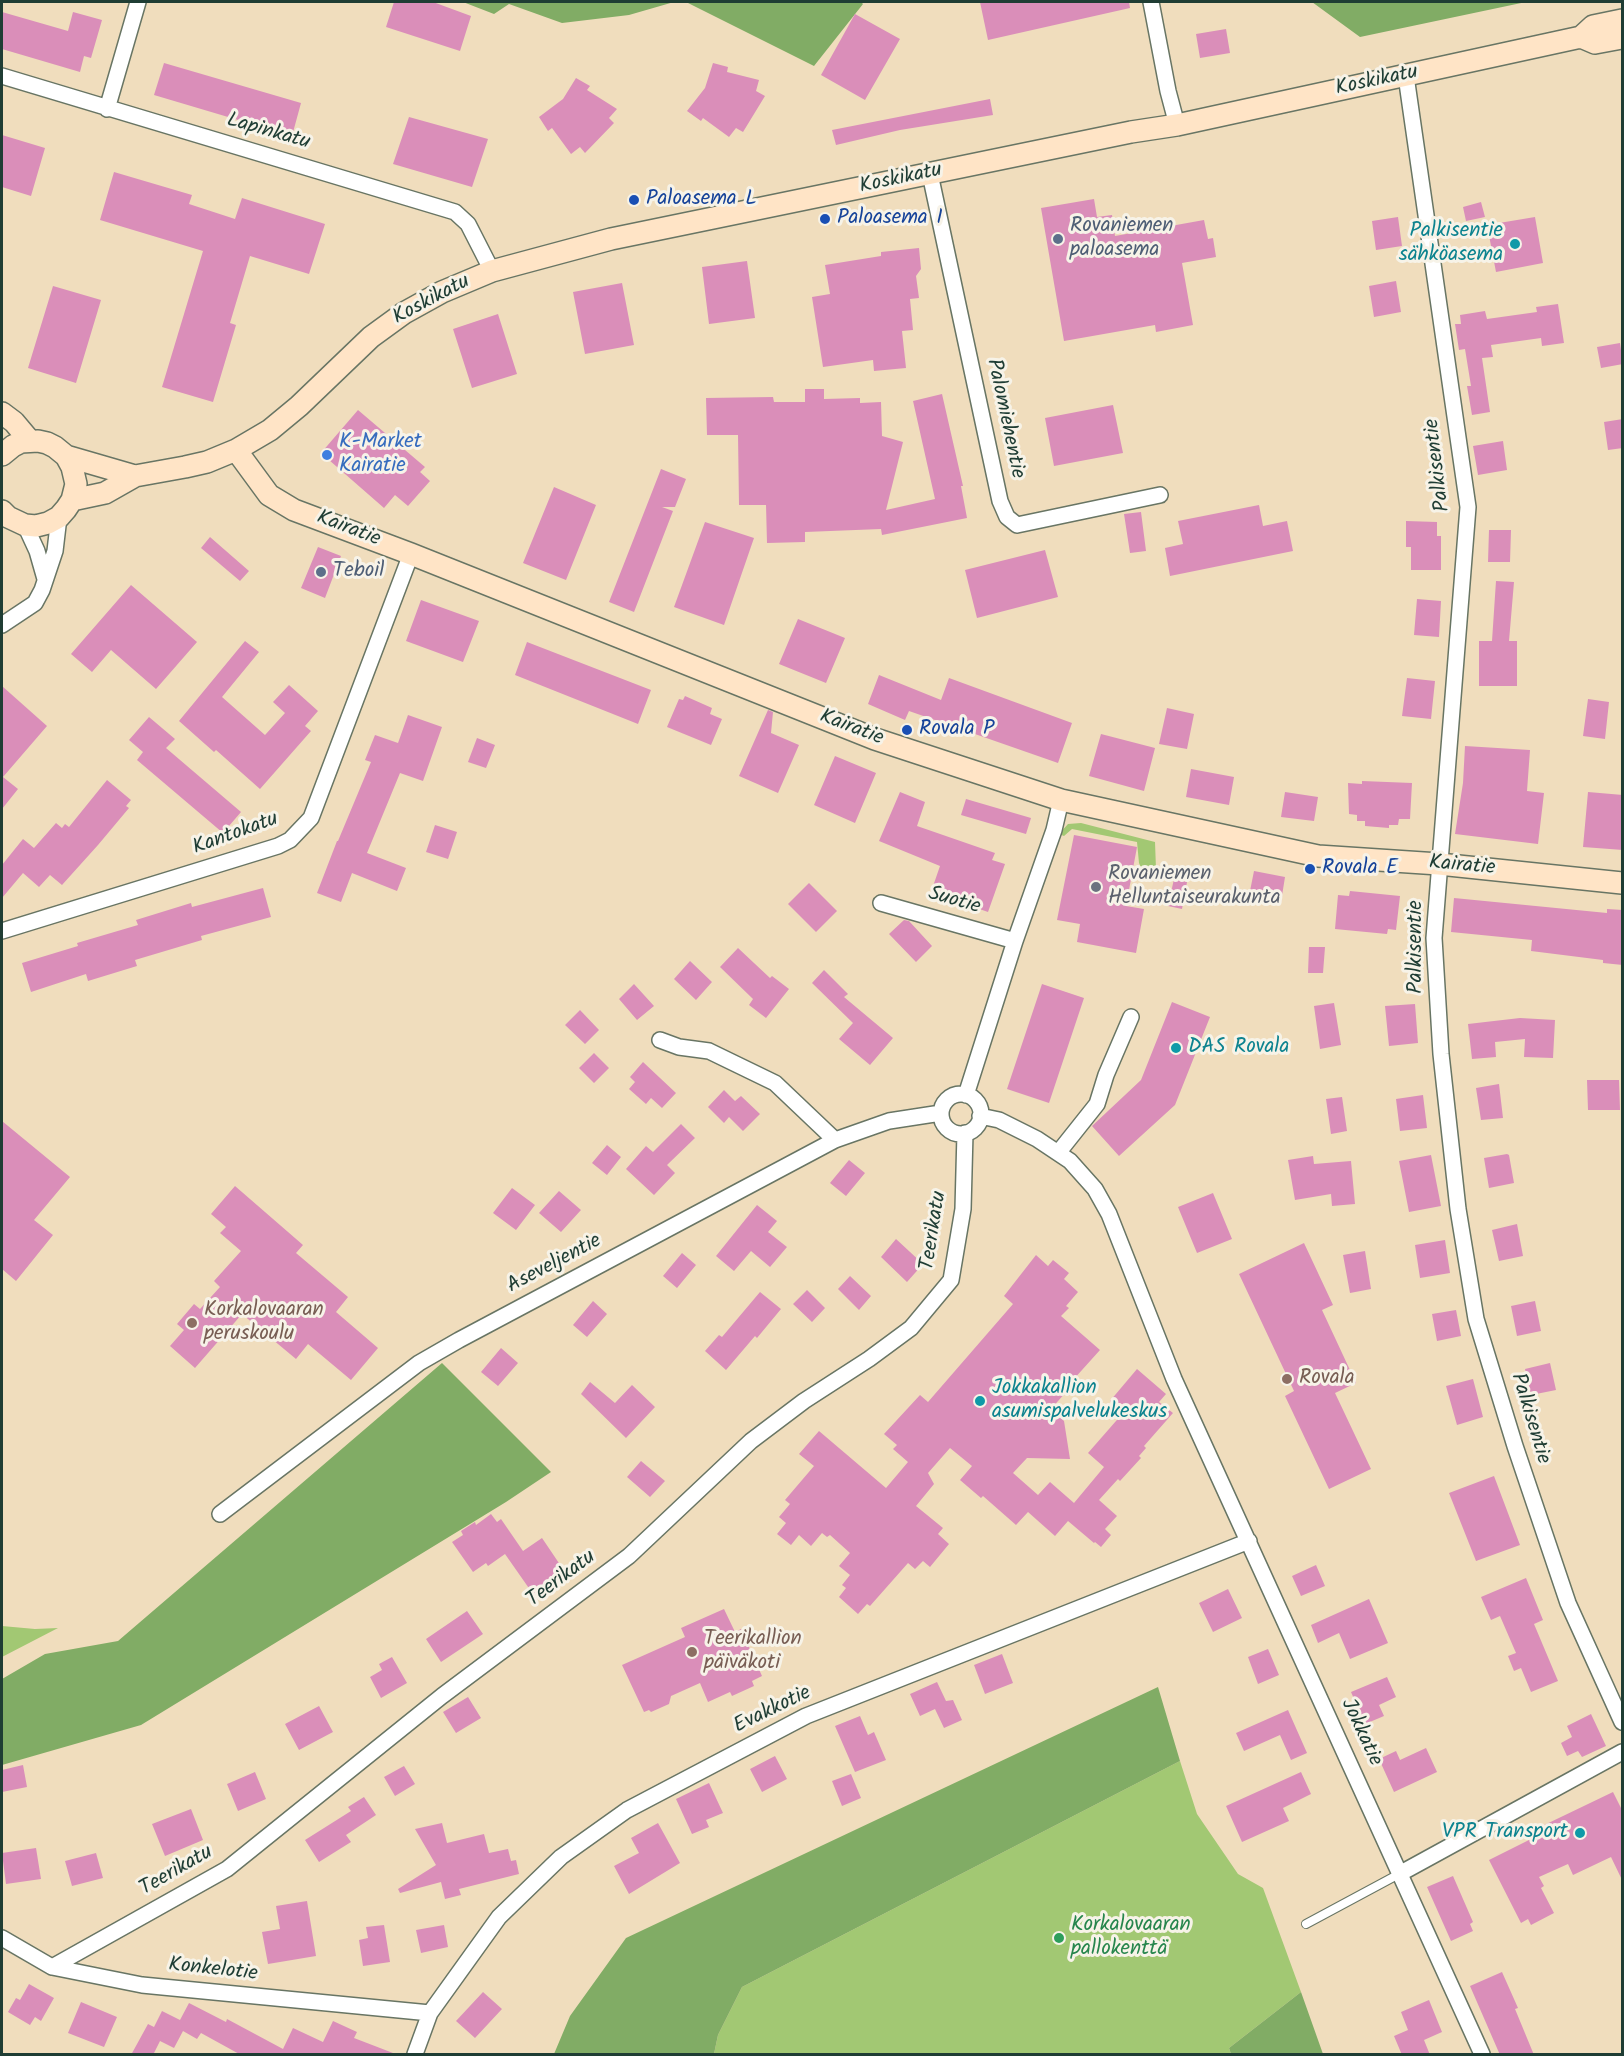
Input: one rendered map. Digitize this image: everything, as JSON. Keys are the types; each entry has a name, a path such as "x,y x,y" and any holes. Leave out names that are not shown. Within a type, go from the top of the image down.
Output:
{"main road":[{"name":"Koskikatu","path":"25,525 36,526 48,523 66,508 105,493 135,476 207,462 236,450 270,430 300,406 354,352 388,324 425,300 492,271 610,239 1131,132 1177,125 1406,76 1581,37 1593,26 1623,20"},
{"name":"Koskikatu","path":"1581,37 1595,43 1623,38"},
{"path":"2,413 14,422 30,441 13,446 2,455"},
{"name":"Koskikatu","path":"30,441 47,443 66,456 135,476"},
{"name":"Kairatie","path":"236,450 269,495 282,504 875,739 1061,800 1102,811 1317,856 1439,864 1623,883"},
{"path":"66,456 76,484 66,508"},
{"path":"2,511 8,517 25,525"}],"street":[{"path":"107,109 138,2"},
{"path":"1151,2 1177,125"},
{"name":"Lapinkatu","path":"2,76 455,212 468,224 492,271"},
{"name":"Palkisentie","path":"1406,76 1468,507 1434,938 1441,1054 1458,1209 1476,1319 1515,1446 1568,1603 1623,1722"},
{"name":"Palomiehentie","path":"930,174 1000,501 1007,516 1017,525 1160,495"},
{"path":"2,626 35,603 42,590 55,551 66,508"},
{"path":"25,525 37,551 45,579"},
{"name":"Kantokatu","path":"2,931 278,846 290,840 311,818 411,554"},
{"path":"966,1095 1015,941 1054,830 1061,800"},
{"name":"Suotie","path":"881,903 1015,941"},
{"path":"980,1116 999,1120 1037,1139 1058,1153 1097,1104 1106,1075 1131,1017"},
{"path":"660,1040 679,1047 710,1051 775,1083 835,1140"},
{"path":"960,1094 966,1095 975,1101 980,1110 980,1116 975,1127 965,1133 953,1132 944,1125 942,1107 949,1098 960,1094"},
{"name":"Aseveljentie","path":"220,1514 419,1363 835,1140 890,1121 941,1113"},
{"name":"Teerikatu","path":"52,1967 227,1869 442,1696 629,1556 751,1441 804,1401 869,1359 911,1328 951,1280 963,1209 965,1133"},
{"name":"Jokkatie","path":"1058,1153 1070,1161 1095,1189 1109,1214 1174,1379 1482,2055"},
{"name":"Evakkotie","path":"415,2055 430,2013 499,1917 561,1857 627,1810 806,1716 1249,1541"},
{"path":"1401,1873 1623,1752"},
{"name":"Konkelotie","path":"2,1938 52,1967 142,1985 430,2013"}],"lane":[{"path":"1306,1924 1401,1873"}],"green space":[{"path":"463,2 674,2 629,15 562,23 509,4 494,14"},
{"path":"686,2 861,2 863,4 814,66"},
{"path":"1312,2 1526,2 1360,37"},
{"path":"1081,823 1155,842 1156,869 1153,874 1142,870 1137,842 1072,829 1064,836 1059,834 1068,824"},
{"path":"442,1363 551,1472 506,1502 141,1725 2,1765 2,1679 45,1654 118,1641"},
{"path":"2,1626 35,1629 58,1628 2,1657"},
{"path":"1158,1687 1180,1761 742,1987 718,2035 714,2054 554,2054 570,2016 626,1938"},
{"name":"Korkalovaaran pallokenttä","path":"1180,1761 1197,1814 1238,1874 1263,1888 1301,1992 1229,2048 1231,2054 714,2054 718,2035 742,1987"},
{"path":"1301,1992 1323,2054 1231,2054 1229,2048"}],"building":[{"path":"394,2 433,2 471,16 460,51 386,27"},
{"path":"980,2 1129,2 1130,8 988,40"},
{"path":"2,12 68,31 73,12 102,20 91,58 84,56 80,72 2,49"},
{"path":"855,14 900,39 865,100 821,75"},
{"path":"1226,29 1230,53 1200,58 1196,34"},
{"path":"164,63 301,103 292,136 154,95"},
{"path":"713,63 728,67 727,72 759,80 756,91 765,96 743,132 736,128 729,137 703,118 701,121 687,111 705,88"},
{"path":"576,78 590,86 587,90 617,109 609,118 614,123 585,153 580,147 571,154 552,128 548,131 539,117 563,99"},
{"path":"990,99 993,115 900,130 836,145 832,130"},
{"path":"409,117 488,139 472,187 393,164"},
{"path":"2,135 45,148 31,196 2,187"},
{"path":"114,172 192,195 189,204 235,219 242,198 325,224 309,274 250,256 230,323 236,325 213,402 162,387 203,251 100,220"},
{"path":"1094,199 1097,217 1112,215 1115,236 1204,220 1208,239 1213,238 1216,257 1182,263 1193,325 1156,332 1155,325 1064,341 1041,208"},
{"path":"1481,202 1485,217 1466,221 1463,207"},
{"path":"1398,217 1402,246 1376,250 1372,221"},
{"name":"Palkisentie sähköasema","path":"1535,217 1543,263 1496,272 1487,225"},
{"path":"919,248 921,269 916,276 919,298 910,299 913,330 902,331 906,368 874,371 873,360 823,367 812,297 830,294 825,265 881,256 881,252"},
{"path":"747,261 755,318 709,324 702,267"},
{"path":"1396,281 1401,312 1374,317 1369,286"},
{"path":"622,283 634,345 585,354 573,292"},
{"path":"53,286 101,300 76,383 28,368"},
{"path":"1558,304 1564,343 1542,346 1541,338 1491,345 1493,357 1482,358 1490,412 1472,415 1467,386 1471,386 1465,349 1459,350 1455,324 1461,324 1460,315 1485,311 1487,319 1537,312 1536,307"},
{"path":"498,314 517,374 472,388 453,329"},
{"path":"1620,343 1623,364 1601,368 1597,347"},
{"path":"805,389 824,389 824,399 860,398 860,403 881,402 882,436 903,442 886,510 935,499 913,401 942,394 963,486 961,486 967,518 882,535 881,529 805,532 805,542 767,543 766,505 739,505 738,435 707,435 706,398 773,397 774,402 805,402"},
{"path":"1113,405 1123,453 1054,466 1045,418"},
{"path":"358,410 425,467 420,472 430,481 408,506 395,495 384,508 321,453"},
{"path":"1623,419 1623,448 1608,450 1604,422"},
{"path":"1503,441 1507,470 1478,475 1473,446"},
{"path":"661,469 686,479 675,507 662,507 673,511 634,612 609,602"},
{"path":"554,487 596,505 566,580 523,563"},
{"path":"1259,505 1263,526 1287,521 1293,551 1170,576 1165,548 1183,544 1178,521"},
{"path":"1141,512 1146,551 1130,553 1124,514"},
{"path":"1406,521 1437,522 1437,536 1441,536 1441,570 1411,570 1411,547 1406,547"},
{"path":"705,522 754,538 724,625 674,607"},
{"path":"1489,530 1511,530 1510,562 1488,562"},
{"path":"210,537 249,571 240,581 201,548"},
{"name":"Teboil","path":"318,547 341,556 325,598 301,588"},
{"path":"1045,550 1058,597 977,618 965,570"},
{"path":"1496,581 1514,582 1509,641 1517,641 1517,686 1479,686 1479,641 1492,641"},
{"path":"131,585 197,642 156,689 111,650 92,672 71,654"},
{"path":"1417,599 1441,601 1439,637 1414,635"},
{"path":"421,600 479,621 463,662 406,641"},
{"path":"798,619 845,638 826,683 779,664"},
{"path":"245,641 259,652 222,697 265,735 285,713 273,702 289,685 318,711 305,726 311,731 260,789 179,721"},
{"path":"527,642 651,690 638,724 515,675"},
{"path":"879,675 941,700 949,678 1072,723 1058,763 909,711 905,720 868,704"},
{"path":"1407,678 1435,681 1431,719 1402,716"},
{"path":"2,686 47,726 3,777 18,789 2,809"},
{"path":"685,696 712,708 710,714 722,719 711,745 667,727 679,699 683,700"},
{"path":"1588,699 1609,702 1605,739 1583,736"},
{"path":"1167,708 1194,714 1187,749 1159,744"},
{"path":"768,710 773,712 771,733 799,745 778,793 739,776"},
{"path":"408,715 442,727 423,781 400,773 367,853 406,868 397,891 352,873 341,902 317,893 371,762 365,760 375,735 398,743"},
{"path":"149,717 175,739 166,748 241,812 223,833 137,760 143,752 129,740"},
{"path":"1101,734 1155,748 1144,791 1089,776"},
{"path":"477,738 495,745 486,768 468,762"},
{"path":"1465,746 1530,750 1527,791 1544,793 1538,844 1455,834 1463,783"},
{"path":"835,756 876,773 855,823 814,805"},
{"path":"1191,769 1234,777 1229,805 1186,797"},
{"path":"107,780 131,800 126,806 129,808 98,845 62,885 50,875 39,887 23,873 2,898 2,865 23,839 34,848 56,823 62,828 65,824 69,827"},
{"path":"1362,781 1412,783 1410,819 1399,819 1398,825 1389,825 1389,828 1365,826 1365,821 1357,821 1357,815 1349,814 1348,783 1362,784"},
{"path":"900,792 925,802 917,826 995,853 992,860 1005,864 988,912 931,892 940,866 879,841"},
{"path":"1285,792 1318,797 1314,821 1281,817"},
{"path":"1588,792 1623,795 1623,850 1583,847"},
{"path":"966,799 1031,818 1026,834 961,815"},
{"path":"435,825 457,832 448,859 426,852"},
{"name":"Rovaniemen Helluntaiseurakunta","path":"1074,835 1137,847 1126,906 1144,909 1136,953 1077,942 1080,924 1057,920"},
{"path":"1254,871 1285,877 1281,902 1249,896"},
{"path":"1174,879 1187,882 1182,909 1168,906"},
{"path":"809,883 837,911 816,932 788,904"},
{"path":"263,888 271,917 201,936 202,940 135,960 137,966 88,981 86,974 31,992 22,963 78,946 77,943 138,925 136,920 191,903 192,907"},
{"path":"1350,891 1400,896 1396,930 1388,929 1387,934 1335,929 1338,895 1349,896"},
{"path":"1454,898 1607,913 1607,909 1623,910 1623,965 1603,963 1603,960 1531,951 1532,940 1451,932"},
{"path":"904,920 909,921 932,946 916,962 889,934"},
{"path":"1309,947 1325,947 1323,973 1308,973"},
{"path":"738,948 770,978 772,976 789,989 766,1018 749,1005 753,999 720,967"},
{"path":"690,961 712,982 696,1000 674,979"},
{"path":"824,970 848,994 844,997 893,1038 870,1065 839,1039 853,1023 812,983"},
{"path":"634,984 654,1006 637,1020 619,999"},
{"path":"1042,984 1084,998 1049,1103 1007,1089"},
{"name":"DAS Rovala","path":"1172,1002 1210,1017 1175,1105 1119,1156 1092,1126 1141,1080"},
{"path":"1334,1003 1341,1045 1320,1049 1314,1006"},
{"path":"1415,1004 1418,1043 1389,1046 1385,1006"},
{"path":"580,1010 599,1030 585,1044 565,1025"},
{"path":"1520,1018 1555,1020 1553,1058 1524,1057 1525,1039 1495,1042 1496,1057 1472,1059 1468,1024"},
{"path":"594,1053 609,1068 594,1083 579,1068"},
{"path":"643,1062 676,1093 662,1108 651,1098 646,1104 629,1089 635,1082 630,1077"},
{"path":"1587,1080 1619,1080 1620,1110 1588,1110"},
{"path":"1499,1084 1503,1118 1481,1120 1476,1088"},
{"path":"724,1090 735,1101 741,1096 760,1114 743,1131 729,1117 724,1123 708,1107"},
{"path":"1423,1095 1427,1128 1400,1131 1396,1099"},
{"path":"1342,1097 1347,1131 1331,1134 1326,1099"},
{"path":"2,1121 70,1177 34,1220 53,1235 16,1281 2,1269"},
{"path":"681,1124 695,1138 667,1165 675,1173 654,1195 626,1169 646,1146 653,1152"},
{"path":"607,1145 621,1157 607,1175 592,1163"},
{"path":"1507,1154 1514,1183 1489,1188 1484,1158"},
{"path":"1431,1155 1441,1206 1409,1212 1399,1161"},
{"path":"1313,1156 1314,1164 1351,1161 1355,1204 1332,1206 1331,1194 1295,1200 1288,1160"},
{"path":"849,1160 865,1173 846,1196 830,1183"},
{"path":"235,1186 303,1245 296,1253 348,1297 336,1312 378,1348 351,1380 308,1344 296,1359 242,1314 195,1368 170,1346 184,1330 177,1324 194,1304 200,1309 220,1287 214,1281 241,1251 220,1233 226,1227 211,1214"},
{"path":"512,1188 535,1205 516,1230 493,1213"},
{"path":"559,1191 581,1210 561,1232 539,1213"},
{"path":"1213,1193 1232,1239 1197,1253 1178,1207"},
{"path":"757,1205 777,1221 768,1232 787,1247 770,1267 751,1251 734,1271 716,1256"},
{"path":"1517,1224 1523,1256 1499,1261 1492,1230"},
{"path":"896,1239 923,1264 907,1282 881,1257"},
{"path":"1445,1240 1450,1273 1420,1278 1415,1245"},
{"path":"1304,1243 1333,1305 1322,1310 1356,1383 1335,1393 1371,1469 1329,1489 1285,1396 1294,1391 1239,1274"},
{"path":"1365,1251 1371,1289 1350,1293 1343,1255"},
{"path":"682,1253 696,1265 677,1288 663,1276"},
{"path":"1036,1255 1048,1266 1053,1260 1069,1273 1064,1279 1078,1292 1066,1306 1069,1308 1061,1316 1100,1350 1064,1390 1066,1392 1051,1409 1064,1421 1070,1459 1027,1458 1013,1473 1038,1495 1050,1482 1074,1503 1104,1467 1088,1453 1123,1413 1110,1401 1137,1369 1166,1394 1159,1402 1173,1413 1144,1446 1146,1448 1139,1456 1141,1458 1099,1500 1117,1516 1105,1529 1111,1535 1101,1547 1068,1521 1055,1536 1028,1512 1016,1525 983,1496 981,1498 960,1480 972,1466 950,1448 928,1473 934,1484 916,1506 943,1528 938,1534 949,1544 930,1567 923,1561 915,1569 908,1563 870,1606 867,1604 858,1614 839,1597 846,1588 842,1585 850,1575 839,1566 850,1553 830,1535 827,1537 822,1533 811,1546 799,1535 791,1545 777,1534 786,1523 779,1517 790,1504 785,1500 814,1466 799,1454 819,1431 886,1488 908,1462 893,1449 897,1445 884,1434 920,1395 928,1402 1013,1304 1004,1296"},
{"path":"850,1276 871,1296 859,1310 838,1289"},
{"path":"807,1290 825,1308 812,1322 793,1304"},
{"path":"760,1292 781,1309 726,1370 705,1351 719,1335 722,1337"},
{"path":"593,1301 607,1314 587,1337 573,1325"},
{"path":"1535,1301 1541,1331 1517,1336 1511,1306"},
{"path":"1456,1310 1461,1336 1437,1341 1432,1314"},
{"path":"501,1348 518,1363 498,1386 481,1372"},
{"path":"1550,1363 1556,1390 1531,1395 1525,1369"},
{"path":"1473,1379 1483,1417 1457,1425 1446,1386"},
{"path":"590,1382 615,1403 632,1385 655,1407 626,1438 581,1394"},
{"path":"641,1461 665,1481 650,1497 627,1477"},
{"path":"1494,1476 1520,1545 1476,1561 1449,1493"},
{"path":"491,1514 497,1522 501,1519 523,1551 542,1538 565,1572 533,1594 505,1554 488,1566 486,1563 473,1572 452,1542 463,1535 461,1531 475,1522 476,1525"},
{"path":"1316,1565 1325,1586 1301,1596 1292,1576"},
{"path":"1526,1578 1543,1620 1534,1624 1558,1681 1531,1692 1521,1668 1514,1671 1508,1656 1516,1653 1500,1616 1491,1620 1481,1597"},
{"path":"1228,1589 1242,1618 1213,1632 1199,1603"},
{"path":"1369,1599 1388,1643 1350,1659 1339,1633 1318,1643 1311,1625"},
{"path":"724,1609 735,1632 741,1629 762,1676 752,1681 754,1686 732,1696 730,1692 708,1702 700,1683 671,1696 669,1704 651,1712 649,1710 644,1712 622,1665 685,1637 681,1628"},
{"path":"467,1611 483,1634 441,1662 426,1639"},
{"path":"1268,1649 1279,1675 1258,1684 1248,1657"},
{"path":"1002,1654 1013,1683 985,1694 974,1665"},
{"path":"392,1657 407,1683 381,1698 370,1677 382,1670 379,1664"},
{"path":"1387,1677 1396,1697 1379,1705 1384,1716 1365,1724 1351,1692"},
{"path":"937,1682 946,1701 953,1700 962,1720 944,1728 935,1709 920,1716 910,1694"},
{"path":"468,1697 481,1718 456,1733 443,1712"},
{"path":"319,1706 333,1732 299,1750 285,1724"},
{"path":"1288,1710 1307,1753 1291,1760 1280,1735 1244,1751 1236,1733"},
{"path":"1591,1714 1606,1746 1582,1757 1578,1751 1567,1756 1561,1743 1572,1737 1567,1726"},
{"path":"860,1716 868,1735 874,1732 886,1760 855,1772 835,1726"},
{"path":"1426,1748 1437,1772 1394,1792 1379,1759 1396,1751 1400,1760"},
{"path":"775,1756 787,1779 762,1792 750,1769"},
{"path":"23,1765 27,1787 2,1792 2,1770"},
{"path":"404,1766 415,1784 395,1796 384,1777"},
{"path":"255,1772 266,1799 238,1811 227,1784"},
{"path":"1301,1772 1311,1794 1283,1808 1289,1821 1242,1842 1226,1806"},
{"path":"851,1774 861,1798 842,1806 832,1781"},
{"path":"709,1783 723,1813 706,1820 709,1827 692,1834 676,1799"},
{"path":"1613,1792 1623,1812 1623,1882 1611,1857 1573,1875 1568,1864 1539,1877 1544,1886 1541,1888 1554,1913 1531,1925 1528,1919 1521,1923 1489,1860 1539,1835 1536,1829"},
{"path":"364,1797 376,1815 346,1835 351,1842 319,1862 305,1840 351,1811 348,1807"},
{"path":"191,1809 203,1840 165,1856 152,1824"},
{"path":"442,1823 447,1843 484,1834 489,1853 508,1849 511,1861 516,1860 519,1874 459,1889 461,1895 445,1899 441,1882 400,1893 398,1889 436,1865 415,1829"},
{"path":"658,1823 680,1863 629,1894 614,1866 639,1853 631,1838"},
{"path":"36,1848 41,1879 6,1884 2,1853"},
{"path":"96,1853 103,1878 72,1886 65,1861"},
{"path":"1453,1876 1473,1922 1470,1924 1473,1931 1451,1941 1427,1887"},
{"path":"307,1901 316,1956 268,1964 262,1932 280,1929 276,1906"},
{"path":"384,1925 390,1962 363,1966 359,1940 368,1938 366,1927"},
{"path":"444,1925 448,1947 421,1953 416,1930"},
{"path":"1502,1972 1518,2008 1515,2009 1534,2055 1500,2055 1470,1986"},
{"path":"29,1984 54,1998 41,2021 35,2017 30,2025 8,2012 16,1998 20,2000"},
{"path":"483,1992 502,2009 475,2038 456,2021"},
{"path":"1429,2000 1442,2032 1424,2040 1430,2055 1402,2055 1394,2036 1408,2030 1401,2012"},
{"path":"81,2002 117,2017 104,2047 68,2033"},
{"path":"189,2003 226,2022 227,2019 283,2049 293,2028 323,2042 333,2021 357,2032 354,2038 393,2053 393,2055 241,2055 201,2033 197,2039 183,2031 174,2048 160,2041 153,2055 131,2055 148,2024 154,2027 162,2011 180,2020"}],"place":[{"name":"Paloasema L","path":"634,200"},
{"name":"Paloasema I","path":"825,219"},
{"name":"Rovaniemen paloasema","path":"1058,239"},
{"name":"Palkisentie sähköasema","path":"1515,244"},
{"name":"K-Market Kairatie","path":"327,455"},
{"name":"Teboil","path":"321,572"},
{"name":"Rovala P","path":"907,730"},
{"name":"Rovala E","path":"1310,869"},
{"name":"Rovaniemen Helluntaiseurakunta","path":"1096,887"},
{"name":"DAS Rovala","path":"1176,1048"},
{"name":"Korkalovaaran peruskoulu","path":"192,1323"},
{"name":"Rovala","path":"1287,1379"},
{"name":"Jokkakallion asumispalvelukeskus","path":"980,1401"},
{"name":"Teerikallion päiväkoti","path":"692,1652"},
{"name":"VPR Transport","path":"1580,1833"},
{"name":"Korkalovaaran pallokenttä","path":"1059,1938"}]}
